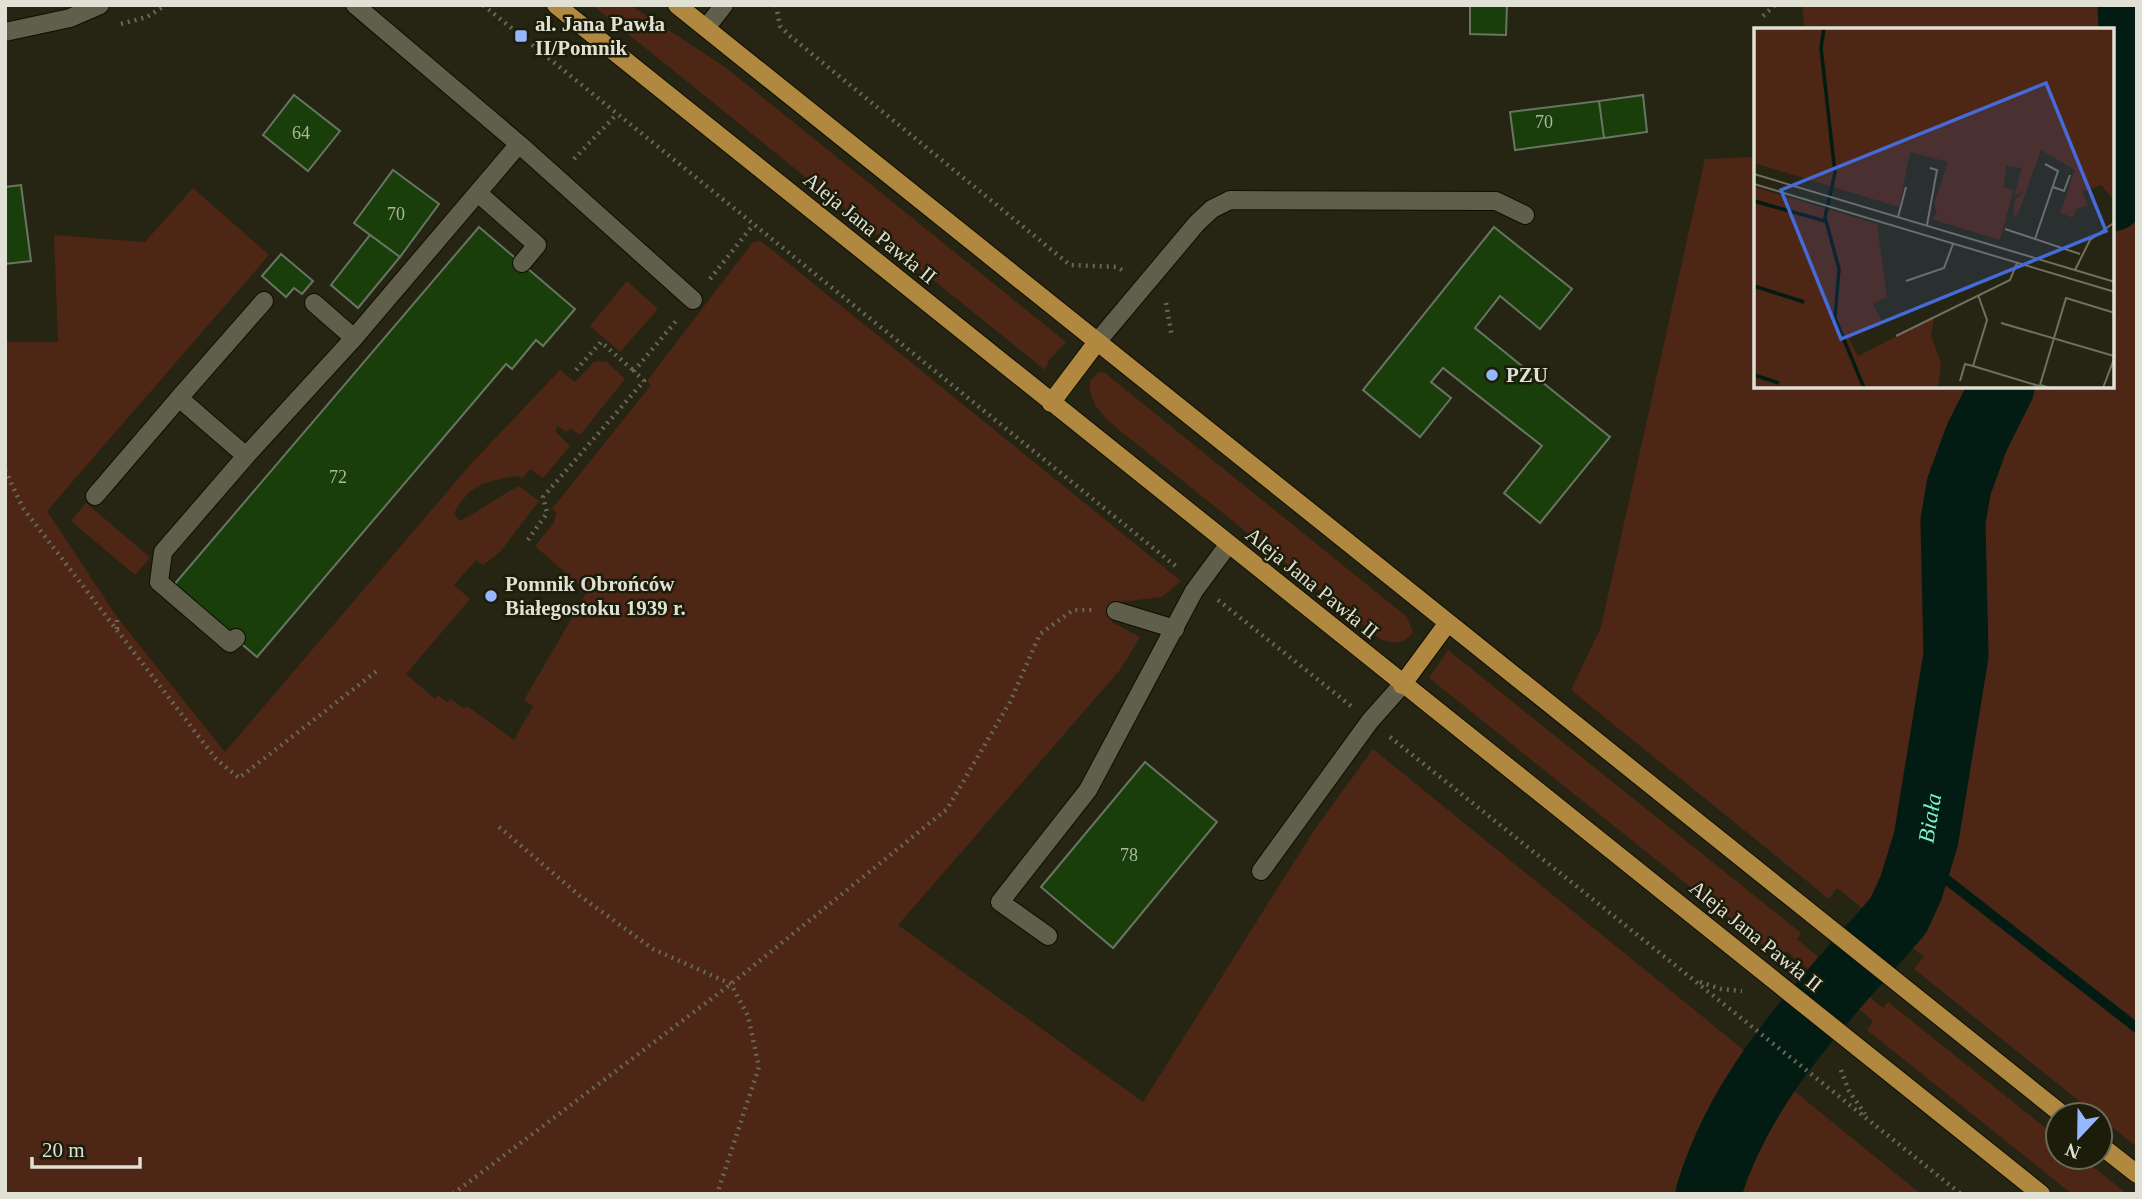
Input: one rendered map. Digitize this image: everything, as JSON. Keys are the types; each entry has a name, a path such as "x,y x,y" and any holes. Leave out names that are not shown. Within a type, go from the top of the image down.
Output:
{"main road":[{"name":"Aleja Jana Pawła II","path":"556,5 2041,1194"},
{"path":"677,5 2046,1101"},
{"path":"1051,403 1097,342"},
{"path":"1402,685 1447,624"},
{"path":"2114,1156 2137,1174"}],"street":[{"path":"5,33 69,19 100,5"},
{"path":"355,5 519,144 693,300"},
{"path":"706,28 724,5"},
{"path":"236,638 230,643 159,582 163,552 354,338 519,144"},
{"path":"478,192 537,245 522,263"},
{"path":"1097,342 1197,223 1212,209 1230,200 1496,201 1525,215"},
{"path":"95,496 264,301"},
{"path":"314,303 354,338"},
{"path":"180,398 246,456"},
{"path":"1048,936 1000,902 1088,790 1199,585 1228,545"},
{"path":"1116,611 1175,629"},
{"path":"1261,871 1370,721 1402,685"}],"path":[{"path":"483,5 1199,585 1961,1194"},
{"path":"776,5 780,26 790,36 1070,265 1117,267 1167,304 1172,337"},
{"path":"1763,16 1774,5"},
{"path":"556,177 617,114"},
{"path":"635,371 753,225"},
{"path":"528,540 547,513 543,497 644,381 601,342 576,370"},
{"path":"5,470 23,508 216,759 239,778 378,670"},
{"path":"453,1194 731,984 947,809 1010,702 1040,634 1073,610 1116,611"},
{"path":"117,617 117,630"},
{"path":"499,827 580,896 653,949 731,984 748,1016 759,1067 715,1193"},
{"path":"1695,980 1721,989 1750,994"},
{"path":"1839,1065 1849,1091 1869,1121"}],"shaded area":[{"path":"592,5 630,5 725,67 1066,342 1049,360 1045,370"},
{"path":"1817,5 2137,5 2137,1147 2114,1129 2114,1101 2079,1101 1914,969 1924,957 1837,888 1829,899 1571,690 1601,627 1705,159 1754,157 1754,388 2114,388 2114,28 1805,28 1802,7"},
{"path":"193,188 269,255 47,511 117,617 225,752 469,466 560,370 575,382 594,362 606,361 625,379 580,435 570,428 566,432 558,426 555,431 570,446 543,478 530,469 522,479 518,476 480,485 460,503 454,513 459,521 519,486 539,501 500,552 483,565 476,560 454,585 470,599 406,674 435,699 438,695 447,702 451,699 464,709 467,706 514,740 533,706 524,700 587,592 535,546 554,523 556,512 552,509 651,385 647,381 753,242 761,241 1181,581 1162,597 1120,602 1112,622 1140,637 1120,670 898,925 1143,1102 1313,832 1373,749 1921,1194 5,1194 5,342 58,342 54,235 145,242"},
{"path":"627,281 658,309 620,352 590,326"},
{"path":"1099,372 1105,373 1407,617 1413,632 1398,642 1380,639 1108,421 1095,405 1090,392 1090,381"},
{"path":"86,503 150,557 135,575 71,521"},
{"path":"1448,650 1801,933 1797,939 1818,957 1809,970 1786,951 1779,958 1429,678"},
{"path":"1859,988 1883,1008 1888,1002 2044,1127 2044,1171 2098,1171 2127,1194 2072,1194 1867,1030 1873,1021 1850,1002"}],"building":[{"path":"1470,5 1507,5 1506,35 1470,34"},
{"path":"294,95 340,131 308,171 263,135"},
{"path":"1643,95 1647,132 1604,138 1599,101"},
{"path":"1599,101 1604,138 1515,150 1510,112"},
{"path":"393,170 439,204 400,257 354,223"},
{"path":"21,185 31,261 5,264 5,187"},
{"path":"479,227 575,309 543,346 536,340 512,369 506,364 257,657 173,586"},
{"name":"PZU","path":"1494,227 1572,289 1540,329 1500,296 1475,328 1610,437 1540,523 1504,493 1542,446 1443,368 1431,382 1451,398 1420,437 1363,390"},
{"path":"370,235 400,257 358,308 331,285"},
{"path":"281,254 313,281 302,294 294,288 286,297 262,276"},
{"path":"1145,762 1217,822 1113,948 1041,887"}],"waterway":[{"name":"Biała","path":"2114,193 2126,157 2135,106 2130,5"},
{"name":"Biała","path":"1708,1194 1741,1115 1763,1079 1814,1012 1898,916 1911,888 1926,839 1956,655 1953,521 1959,486 1977,437 2002,388"},
{"path":"1920,859 2137,1028"}],"place":[{"name":"al. Jana Pawła II/Pomnik","path":"521,36"},
{"name":"PZU","path":"1492,375"},
{"name":"Pomnik Obrońców Białegostoku 1939 r.","path":"491,596"}]}
